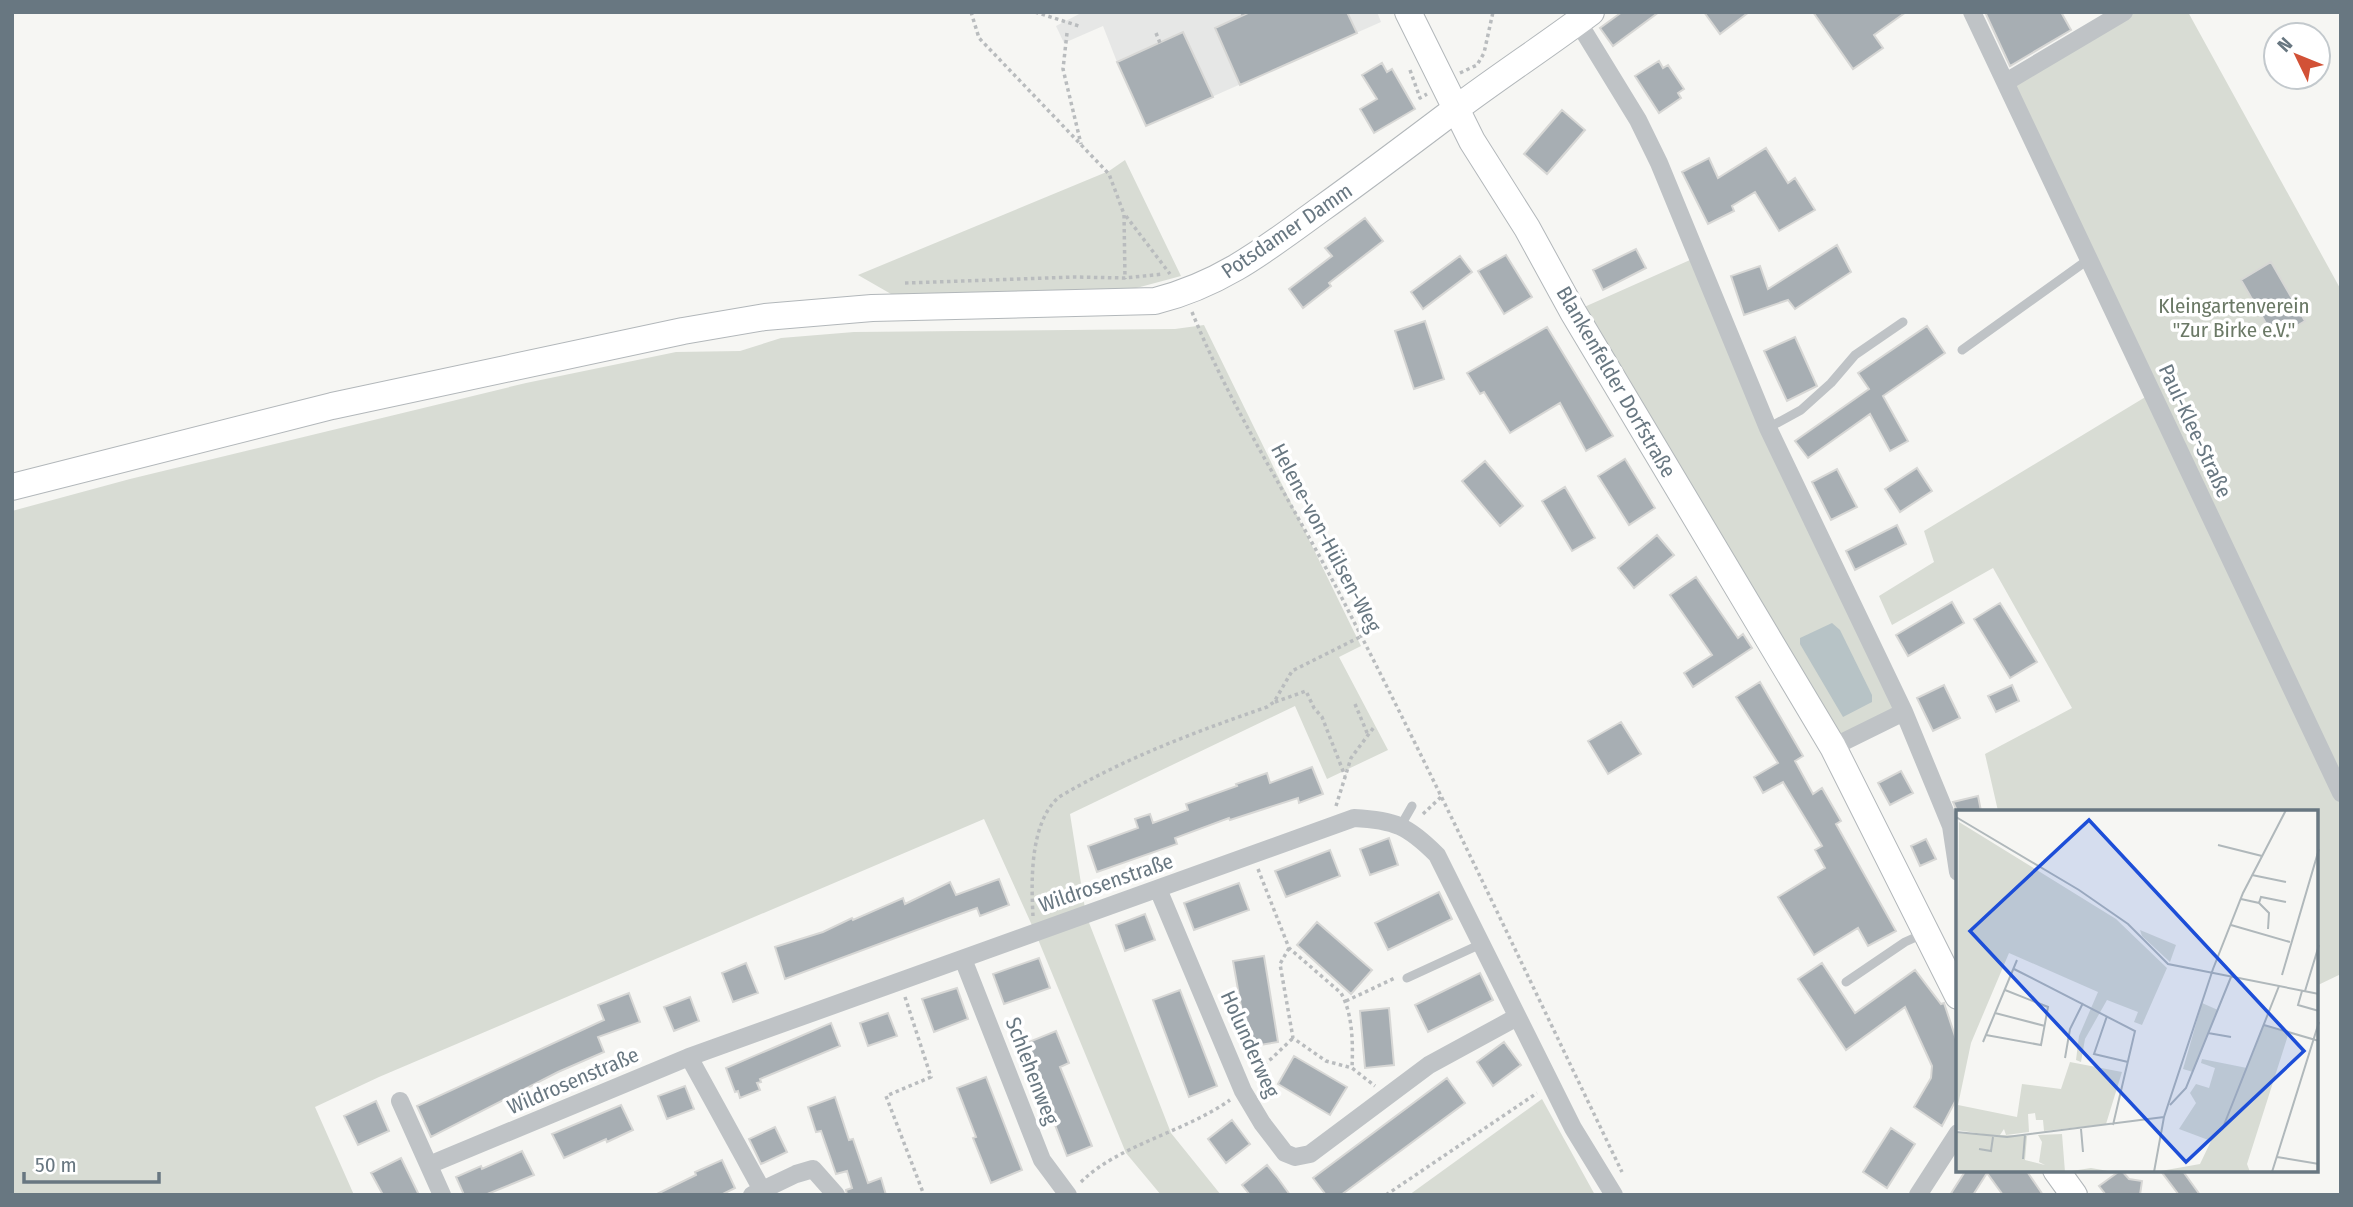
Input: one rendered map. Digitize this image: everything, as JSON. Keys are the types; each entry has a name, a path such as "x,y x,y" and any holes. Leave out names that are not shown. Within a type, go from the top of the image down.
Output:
{"main road":[{"name":"Blankenfelder Dorfstraße","path":"1408,12 1479,153 1527,228 1573,312 1833,747 1956,992"},
{"name":"Potsdamer Damm","path":"12,487 332,406 683,331 738,322 872,308 1155,301 1178,284 1224,276 1585,17"},
{"path":"2057,1172 2074,1195"}],"street":[{"name":"Paul-Klee-Straße","path":"1972,12 2341,793"},
{"path":"2006,82 2124,12"},
{"path":"1585,17 1659,163 1768,428 1903,712 1951,826 1956,859"},
{"path":"1833,747 1903,712"},
{"name":"Wildrosenstraße","path":"429,1166 689,1057 1354,818 1383,819 1421,839 1437,855 1550,1084 1614,1195"},
{"name":"Holunderweg","path":"1158,890 1241,1086 1262,1123 1285,1153 1295,1157 1310,1154 1429,1065 1517,1017"},
{"name":"Schlehenweg","path":"963,959 1042,1160 1073,1190"},
{"path":"689,1057 757,1192 796,1174 813,1170 836,1195"},
{"path":"400,1101 442,1195"},
{"path":"1918,1195 1956,1136"}],"lane":[{"path":"1962,350 2089,259"},
{"path":"1768,428 1801,410 1831,383 1855,355 1903,322"},
{"path":"1400,827 1412,806"},
{"path":"1846,982 1905,942 1927,932"},
{"path":"1407,978 1481,944"}],"path":[{"path":"971,12 979,38 1108,174 1124,214 1125,278 1129,302"},
{"path":"1035,12 1079,26"},
{"path":"1477,65 1484,53 1493,12"},
{"path":"1067,33 1063,69 1081,145"},
{"path":"1156,33 1160,43"},
{"name":"Helene-von-Hülsen-Weg","path":"1124,214 1178,284 1229,391 1362,636 1624,1174"},
{"path":"1274,702 1292,671 1362,636"},
{"path":"1035,932 1032,889 1042,818 1050,804 1076,786 1126,761 1306,691 1322,717 1345,776"},
{"path":"1355,704 1368,735"},
{"path":"1330,825 1351,758 1374,727"},
{"path":"1252,854 1289,948 1346,1000 1353,1051 1352,1068"},
{"path":"1289,948 1280,964 1293,1038 1326,1060 1352,1068 1387,1096"},
{"path":"1346,1000 1403,975 1407,978"},
{"path":"900,981 932,1077 886,1096 925,1195"},
{"path":"1073,1190 1087,1176 1126,1153 1212,1113 1293,1038"},
{"path":"1386,1195 1550,1084"}],"shaded area":[{"path":"1083,12 1377,12 1381,22 1146,126 1103,26 1064,43 1056,26"},
{"path":"1832,623 1840,630 1872,695 1872,702 1843,717 1800,644 1800,638"}],"green space":[{"name":"Kleingartenverein \"Zur Birke e.V.\"","path":"2124,12 2188,12 2341,290 2341,974 2318,985 2318,810 1998,810 1985,754 2072,708 1993,568 1892,625 1879,596 1934,562 1924,531 2152,393 2006,82"},
{"path":"1125,160 1181,276 1129,290 898,298 858,275 1109,171"},
{"path":"1690,260 1904,712 1833,747 1573,312"},
{"path":"1204,325 1361,646 1339,657 1388,750 1327,779 1295,706 1070,814 1086,915 1171,1133 1221,1195 1161,1195 1126,1153 1035,932 984,819 379,1077 315,1107 354,1195 12,1195 12,511 130,479 526,383 676,352 740,351 781,338 854,332 1175,329"},
{"path":"1542,1099 1595,1195 1409,1195"}],"building":[{"path":"1250,12 1347,12 1357,33 1240,85 1215,28"},
{"path":"1622,12 1659,12 1613,46 1600,28"},
{"path":"1704,12 1749,12 1720,34"},
{"path":"1813,12 1906,12 1874,35 1883,48 1853,69"},
{"path":"1985,12 2061,12 2071,30 2010,66"},
{"path":"1183,32 1213,97 1146,126 1117,62"},
{"path":"1659,61 1663,68 1668,65 1684,89 1678,93 1681,98 1659,113 1635,76"},
{"path":"1382,63 1387,72 1392,69 1415,109 1374,133 1360,109 1377,99 1362,75"},
{"path":"1562,110 1585,130 1547,174 1524,154"},
{"path":"1766,148 1788,183 1795,178 1815,210 1779,231 1755,192 1732,206 1734,211 1708,224 1682,172 1709,158 1718,178"},
{"path":"1365,218 1383,241 1329,283 1331,286 1303,308 1289,289 1332,256 1325,248"},
{"path":"1837,245 1851,272 1795,309 1788,300 1744,315 1731,276 1760,266 1768,289"},
{"path":"1636,249 1646,268 1603,290 1593,270"},
{"path":"1506,255 1532,297 1504,314 1478,271"},
{"path":"1460,256 1472,272 1423,309 1411,292"},
{"path":"2271,262 2305,321 2275,339 2241,280"},
{"path":"1425,321 1444,379 1414,389 1395,331"},
{"path":"1927,326 1945,353 1883,396 1908,441 1890,451 1870,414 1808,458 1795,441 1869,389 1858,373"},
{"path":"1547,327 1613,436 1586,451 1560,403 1510,433 1484,392 1480,394 1467,373"},
{"path":"1795,337 1817,386 1787,401 1764,351"},
{"path":"1625,459 1655,508 1629,525 1598,476"},
{"path":"1485,461 1523,506 1500,526 1462,481"},
{"path":"1917,468 1932,491 1900,512 1885,489"},
{"path":"1837,469 1857,507 1831,520 1812,482"},
{"path":"1565,487 1595,538 1572,551 1542,501"},
{"path":"1897,525 1906,544 1855,570 1846,551"},
{"path":"1657,535 1674,555 1634,588 1618,568"},
{"path":"1696,577 1738,638 1743,634 1752,648 1693,687 1684,673 1712,655 1670,595"},
{"path":"1952,602 1964,623 1908,656 1896,635"},
{"path":"2000,603 2037,662 2010,678 1974,619"},
{"path":"1760,682 1803,756 1795,761 1813,794 1822,788 1841,821 1836,824 1896,931 1868,946 1858,928 1814,955 1778,897 1825,868 1815,850 1822,846 1783,782 1763,793 1754,777 1778,763 1736,697"},
{"path":"1944,685 1960,718 1933,731 1917,698"},
{"path":"2012,685 2019,701 1996,712 1988,696"},
{"path":"1621,722 1641,754 1608,774 1588,741"},
{"path":"1312,767 1323,794 1299,803 1298,798 1230,820 1229,818 1175,838 1177,844 1097,872 1088,846 1138,828 1135,819 1150,814 1153,823 1188,810 1186,804 1267,773 1270,783"},
{"path":"1901,771 1913,793 1890,805 1878,783"},
{"path":"1978,796 1981,810 1957,810 1953,802"},
{"path":"1389,838 1398,865 1370,875 1360,849"},
{"path":"1926,839 1936,859 1920,866 1911,846"},
{"path":"1330,850 1340,876 1286,897 1275,871"},
{"path":"999,879 1009,905 980,916 977,908 785,979 775,947 823,932 903,898 905,904 950,882 956,895"},
{"path":"1239,883 1249,910 1194,930 1184,903"},
{"path":"1439,892 1452,919 1388,950 1375,923"},
{"path":"1145,914 1155,940 1125,951 1116,925"},
{"path":"1317,922 1372,970 1351,994 1297,945"},
{"path":"1264,956 1278,1042 1248,1047 1233,961"},
{"path":"1039,958 1050,988 1004,1004 993,974"},
{"path":"746,963 758,993 733,1002 722,973"},
{"path":"1822,963 1855,1013 1915,970 1941,1004 1944,1003 1956,1039 1956,1100 1942,1126 1914,1107 1931,1078 1932,1066 1905,1007 1846,1050 1798,979"},
{"path":"1480,973 1493,1000 1428,1032 1415,1005"},
{"path":"957,988 968,1019 934,1032 922,999"},
{"path":"1180,990 1217,1086 1189,1097 1153,1000"},
{"path":"629,993 640,1022 598,1037 604,1052 558,1072 431,1137 417,1106 604,1020 598,1005"},
{"path":"690,997 699,1021 674,1031 664,1007"},
{"path":"1389,1008 1394,1065 1365,1068 1360,1011"},
{"path":"888,1013 897,1036 868,1046 860,1023"},
{"path":"831,1023 840,1046 760,1079 761,1082 757,1083 760,1090 740,1098 738,1091 735,1092 726,1068"},
{"path":"1056,1031 1069,1063 1060,1067 1092,1146 1067,1156 1024,1044"},
{"path":"1504,1042 1521,1065 1493,1086 1477,1062"},
{"path":"1294,1056 1347,1087 1330,1115 1278,1084"},
{"path":"986,1077 1022,1170 991,1183 957,1088"},
{"path":"1447,1078 1465,1103 1341,1195 1326,1195 1313,1178"},
{"path":"685,1086 694,1109 667,1119 658,1096"},
{"path":"835,1097 849,1140 853,1139 868,1183 881,1178 886,1195 847,1195 846,1190 852,1188 847,1171 836,1174 821,1131 816,1132 808,1107"},
{"path":"376,1101 389,1131 358,1145 344,1116"},
{"path":"621,1105 633,1130 564,1158 552,1134"},
{"path":"1232,1120 1250,1144 1226,1163 1208,1139"},
{"path":"775,1127 787,1152 761,1164 749,1139"},
{"path":"1891,1128 1915,1144 1887,1188 1863,1172"},
{"path":"522,1151 534,1175 485,1195 464,1195 456,1177"},
{"path":"401,1158 419,1195 383,1195 371,1173"},
{"path":"722,1160 735,1188 721,1195 655,1195 696,1175 695,1172"},
{"path":"1267,1165 1290,1195 1250,1195 1242,1185"},
{"path":"1965,1172 2027,1172 2043,1195 2003,1195 1987,1173 1973,1195 1950,1195"},
{"path":"2118,1172 2123,1172 2129,1179 2142,1181 2140,1195 2106,1195 2099,1186"},
{"path":"2162,1172 2183,1172 2200,1195 2179,1195"}]}
